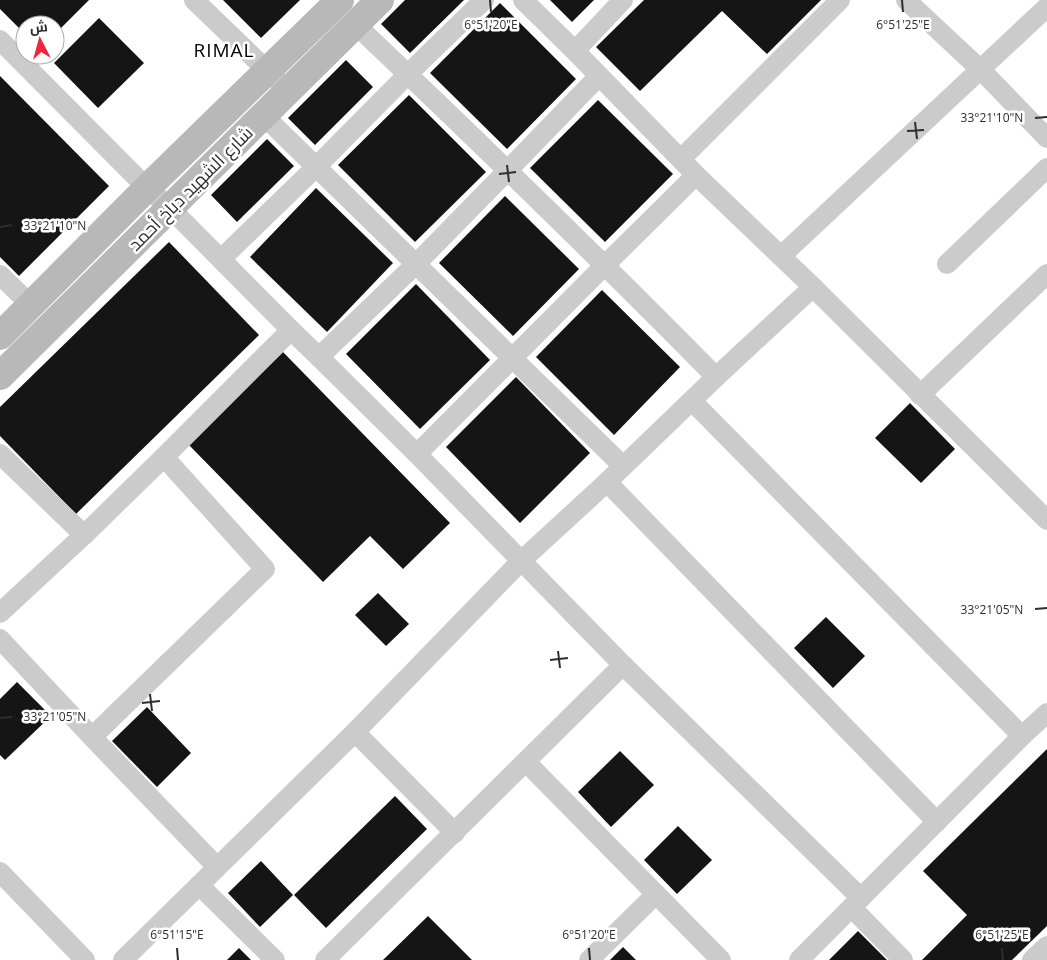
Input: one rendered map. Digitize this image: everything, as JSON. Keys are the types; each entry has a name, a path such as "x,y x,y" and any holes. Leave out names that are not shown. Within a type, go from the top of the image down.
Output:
{"street":[{"path":"194,0 288,91"},
{"name":"شارع الشهيد دباخ أحمد","path":"0,336 340,0"},
{"name":"شارع الشهيد دباخ أحمد","path":"0,376 380,0"},
{"path":"221,259 484,0"},
{"path":"522,0 575,50 696,175 813,287 1047,520"},
{"path":"575,50 623,0"},
{"path":"681,159 840,0"},
{"path":"906,0 981,70 1047,138"},
{"path":"781,256 1047,8"},
{"path":"355,24 508,170 716,377"},
{"path":"0,40 417,454 857,903 903,960"},
{"path":"319,356 416,264 599,76"},
{"path":"263,115 623,466"},
{"path":"947,264 1047,168"},
{"path":"417,454 696,175"},
{"path":"920,395 1047,274"},
{"path":"0,275 31,305"},
{"path":"123,960 355,732 521,561 813,287"},
{"path":"0,613 84,535 291,330"},
{"path":"692,401 1022,736"},
{"path":"0,454 84,535"},
{"path":"92,738 265,569 164,457"},
{"path":"607,482 937,822"},
{"path":"0,639 92,738 217,867"},
{"path":"325,960 623,665"},
{"path":"799,960 1047,713"},
{"path":"355,732 455,833"},
{"path":"526,762 721,960"},
{"path":"0,872 85,960"},
{"path":"198,886 275,960"},
{"path":"589,960 656,894"},
{"path":"1032,960 1047,946"}],"building":[{"path":"0,0 89,0 65,24 65,15 15,15 15,24 0,9"},
{"path":"223,0 300,0 261,38"},
{"path":"405,0 464,0 410,53 381,24"},
{"path":"550,0 594,0 572,22"},
{"path":"644,0 821,0 767,54 722,11 640,91 596,47"},
{"path":"500,3 576,79 507,149 430,73"},
{"path":"99,18 144,63 98,108 56,65 65,65 65,52"},
{"path":"346,60 373,87 315,145 288,118"},
{"path":"0,76 109,186 19,276 0,257"},
{"path":"409,95 486,172 415,242 338,165"},
{"path":"598,100 673,174 605,242 530,168"},
{"path":"267,139 294,166 237,222 211,195"},
{"path":"316,188 393,263 327,332 250,257"},
{"path":"505,196 579,269 513,336 439,263"},
{"path":"169,242 259,335 76,514 0,436 0,407"},
{"path":"416,284 490,360 420,429 346,354"},
{"path":"602,290 680,367 614,435 536,357"},
{"path":"283,352 450,523 403,569 370,536 323,582 188,444"},
{"path":"516,377 590,453 520,523 446,447"},
{"path":"910,403 955,449 921,483 875,438"},
{"path":"378,593 409,624 386,646 355,615"},
{"path":"826,617 865,656 833,688 794,648"},
{"path":"17,682 51,716 5,760 0,755 0,699"},
{"path":"147,707 191,753 157,787 112,741"},
{"path":"1047,749 1047,926 1012,960 922,960 967,915 923,871"},
{"path":"620,751 654,785 611,827 578,792"},
{"path":"395,796 427,829 326,928 294,895"},
{"path":"678,826 712,860 677,894 644,860"},
{"path":"261,861 293,895 260,927 228,893"},
{"path":"428,916 472,960 383,960"},
{"path":"858,931 887,960 829,960"},
{"path":"623,947 636,960 610,960"},
{"path":"239,948 251,960 227,960"}],"district":[{"name":"RIMAL","path":"224,50"}]}
